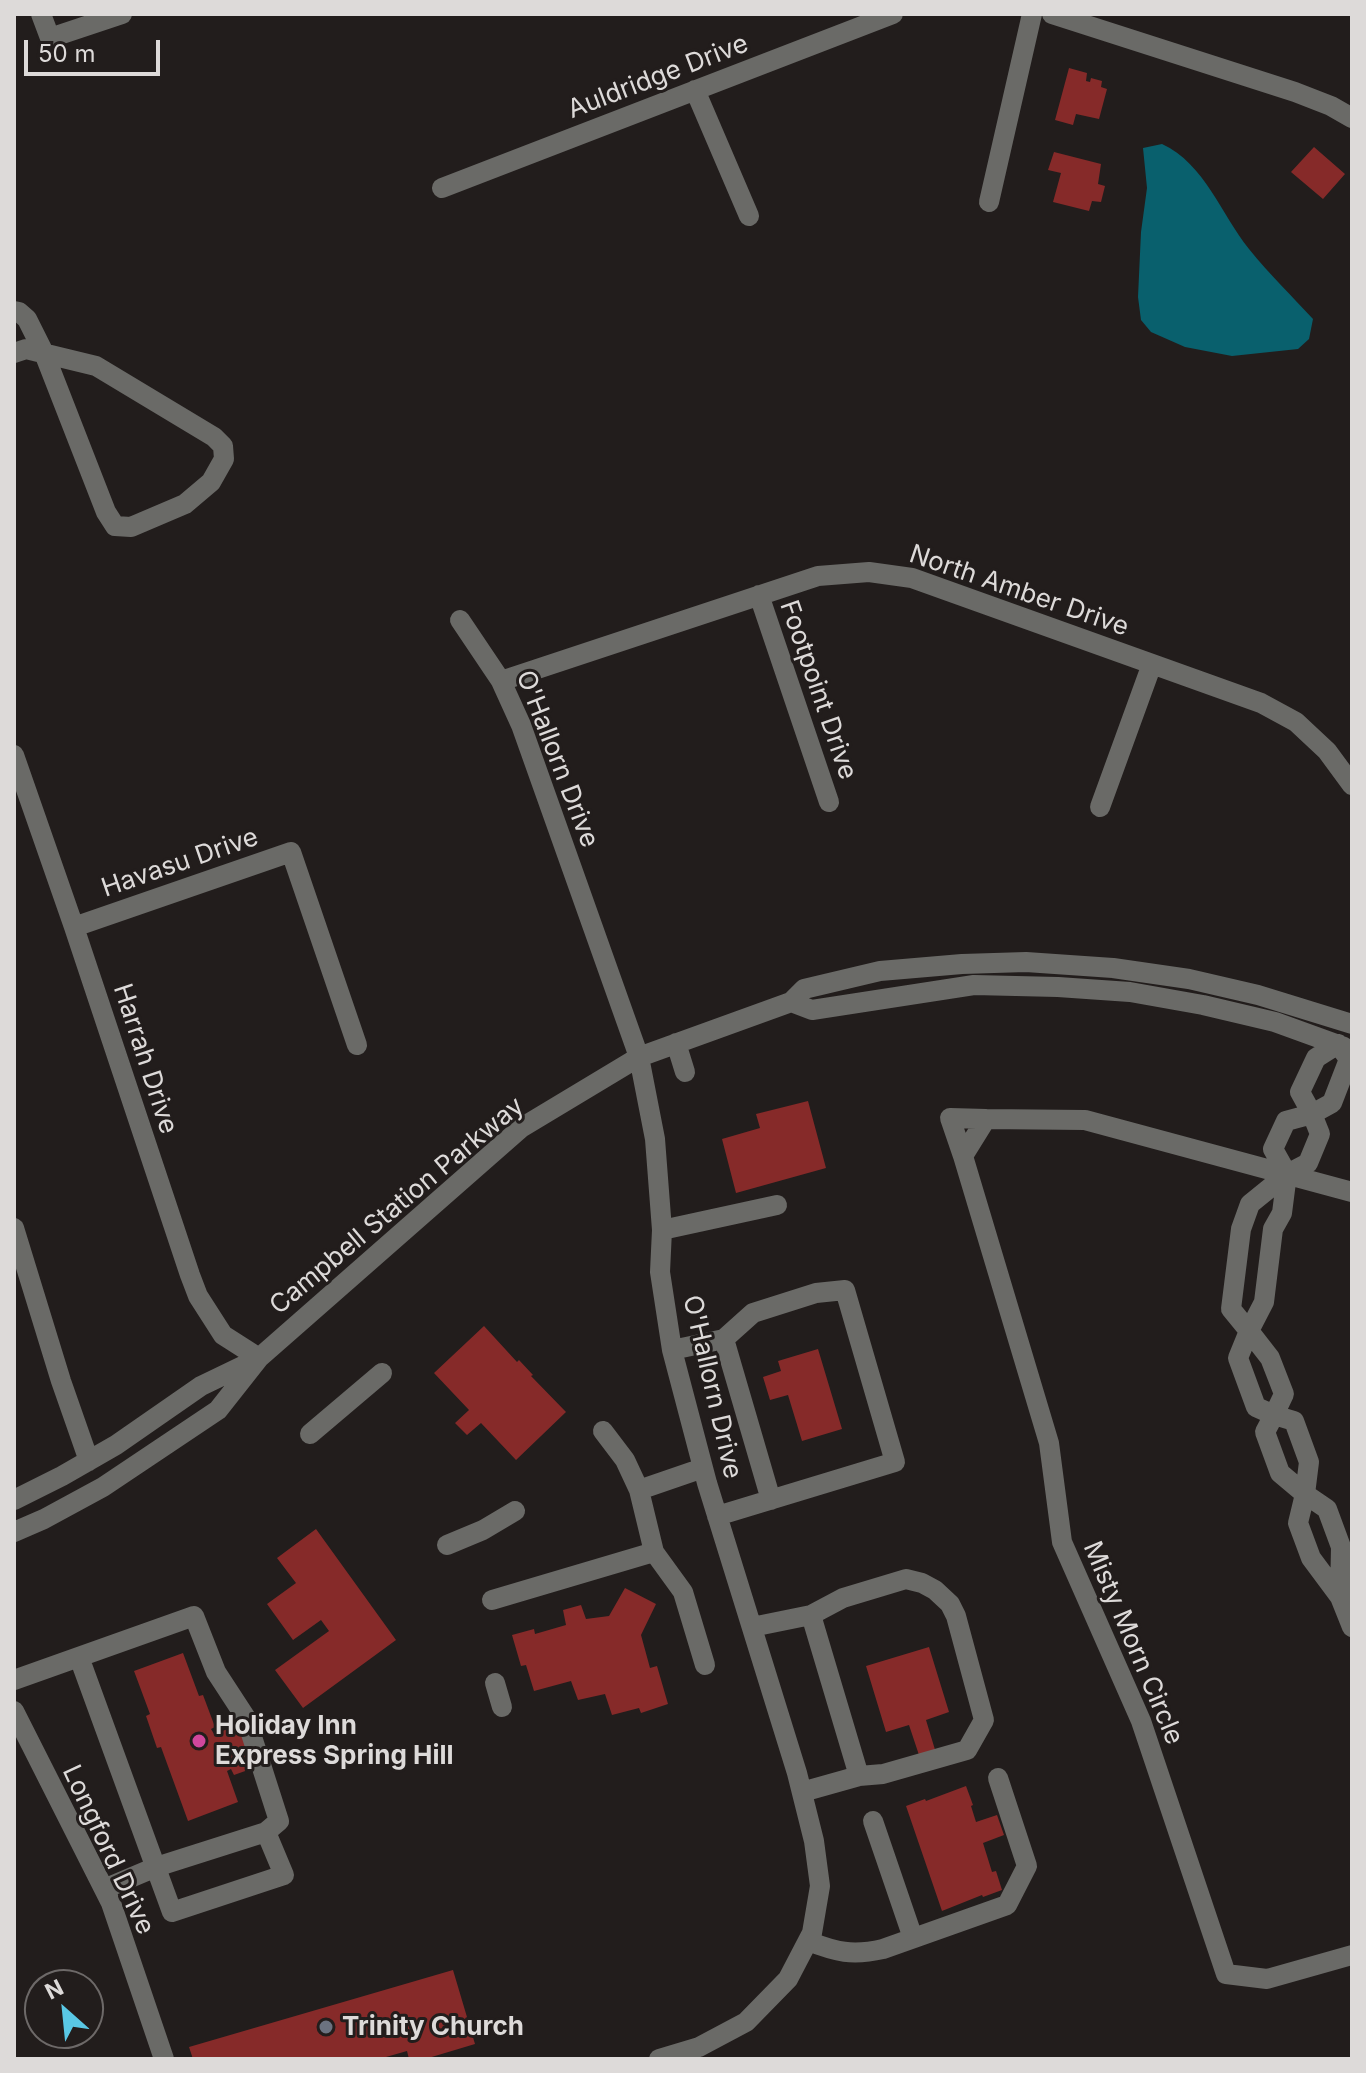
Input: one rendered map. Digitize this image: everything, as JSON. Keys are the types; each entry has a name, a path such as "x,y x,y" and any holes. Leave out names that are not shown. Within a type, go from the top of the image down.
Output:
{"street":[{"path":"41,14 50,38 122,14"},
{"name":"Auldridge Drive","path":"442,188 893,14"},
{"path":"989,202 1032,14"},
{"path":"1052,14 1295,92 1352,118"},
{"path":"695,90 749,216"},
{"path":"14,311 27,319 44,353 106,512 115,526 131,527 185,504 211,482 224,459 223,446 214,437 96,366 44,353 26,349 14,353"},
{"name":"North Amber Drive","path":"501,681 818,576 869,572 912,578 1261,703 1296,722 1327,751 1352,785"},
{"name":"Footpoint Drive","path":"759,595 829,802"},
{"name":"O'Hallorn Drive","path":"460,620 501,681 521,725 639,1057 655,1139 662,1230 660,1272 672,1350 703,1468 802,1792 814,1841 820,1886 812,1933 788,1979 746,2022 699,2047 659,2059"},
{"path":"1100,807 1152,664"},
{"name":"Harrah Drive","path":"14,755 198,1296 223,1335 259,1358"},
{"name":"Havasu Drive","path":"74,927 291,852 357,1045"},
{"name":"Campbell Station Parkway","path":"14,1532 103,1487 218,1410 259,1358 521,1128 639,1057 791,1002 804,989 880,971 1026,962 1113,968 1189,979 1351,1020"},
{"name":"Campbell Station Parkway","path":"791,1002 812,1010 974,985 1115,991 1203,1005 1275,1022 1345,1048"},
{"path":"1351,1020 1345,1048 1349,1059 1332,1103 1312,1114 1286,1121 1273,1149 1287,1174 1282,1213 1273,1229 1264,1302 1238,1358 1256,1407 1294,1421 1309,1462 1298,1523 1311,1558 1340,1597 1352,1627"},
{"path":"676,1043 685,1072"},
{"path":"1340,1597 1341,1547 1327,1509 1280,1473 1265,1432 1284,1394 1270,1358 1231,1309 1241,1229 1250,1204 1287,1174 1308,1163 1320,1134 1300,1092 1316,1058 1345,1048"},
{"name":"Misty Morn Circle","path":"1352,1192 1085,1120 950,1118 1049,1443 1062,1542 1141,1721 1226,1974 1267,1979 1352,1955"},
{"path":"963,1156 986,1119"},
{"path":"662,1230 777,1205"},
{"path":"14,1228 89,1461"},
{"path":"672,1350 724,1339 753,1313 816,1293 845,1290 895,1462 717,1516"},
{"path":"724,1339 771,1500"},
{"name":"Campbell Station Parkway","path":"14,1500 89,1461 201,1386 259,1358"},
{"path":"310,1434 382,1373"},
{"path":"603,1431 625,1460 639,1490 654,1552 683,1592 705,1665"},
{"path":"639,1490 703,1468"},
{"path":"447,1545 483,1530 515,1511"},
{"path":"492,1600 654,1552"},
{"path":"752,1627 811,1615 843,1598 906,1579 935,1590 950,1604 956,1616 984,1720 967,1750 883,1774 859,1776 802,1792"},
{"path":"811,1615 859,1776"},
{"path":"14,1680 194,1616 216,1672 246,1718 279,1821 266,1832 156,1867 104,1889"},
{"path":"79,1657 172,1912 284,1875 266,1832"},
{"path":"495,1683 502,1707"},
{"name":"Longford Drive","path":"14,1711 111,1903 164,2059"},
{"path":"808,1941 845,1953 863,1953 883,1949 1007,1905 1027,1866 998,1778"},
{"path":"873,1821 913,1938"}],"water":[{"path":"1162,144 1190,164 1249,249 1313,319 1309,339 1298,349 1232,356 1185,347 1151,332 1141,320 1138,297 1147,188 1143,148"}],"building":[{"path":"1069,68 1087,73 1086,81 1090,82 1091,78 1102,81 1101,87 1107,89 1099,119 1076,114 1073,125 1055,120"},
{"path":"1314,147 1345,174 1323,199 1291,172"},
{"path":"1054,152 1101,164 1098,184 1105,186 1101,202 1092,201 1089,211 1053,202 1061,173 1048,170"},
{"path":"808,1101 826,1168 736,1193 722,1139 760,1128 756,1114"},
{"path":"484,1326 566,1412 516,1460 481,1423 467,1435 455,1423 469,1410 434,1373"},
{"path":"818,1349 842,1429 802,1441 788,1395 770,1400 763,1377 781,1371 778,1361"},
{"path":"316,1529 396,1640 303,1708 275,1670 329,1631 321,1620 293,1640 267,1604 296,1583 277,1558"},
{"path":"625,1588 656,1604 641,1635 650,1668 657,1666 668,1704 641,1713 639,1708 612,1715 605,1694 578,1700 571,1681 534,1691 526,1665 521,1666 512,1635 534,1629 535,1634 566,1625 563,1610 581,1605 586,1619 609,1616"},
{"path":"929,1647 949,1712 926,1720 936,1753 920,1758 909,1725 886,1732 866,1666"},
{"name":"Holiday Inn Express Spring Hill","path":"183,1653 199,1696 203,1695 215,1727 211,1729 214,1734 239,1725 252,1762 245,1763 248,1770 234,1775 231,1769 227,1771 238,1802 188,1821 161,1747 157,1748 146,1716 150,1714 134,1671"},
{"path":"966,1786 976,1822 997,1815 1004,1835 983,1843 992,1872 996,1871 1002,1890 942,1911 906,1806"},
{"path":"453,1970 475,2044 425,2059 409,2059 407,2051 379,2059 193,2059 189,2047"}],"place":[{"name":"Holiday Inn Express Spring Hill","path":"199,1741"},
{"name":"Trinity Church","path":"326,2027"}]}
